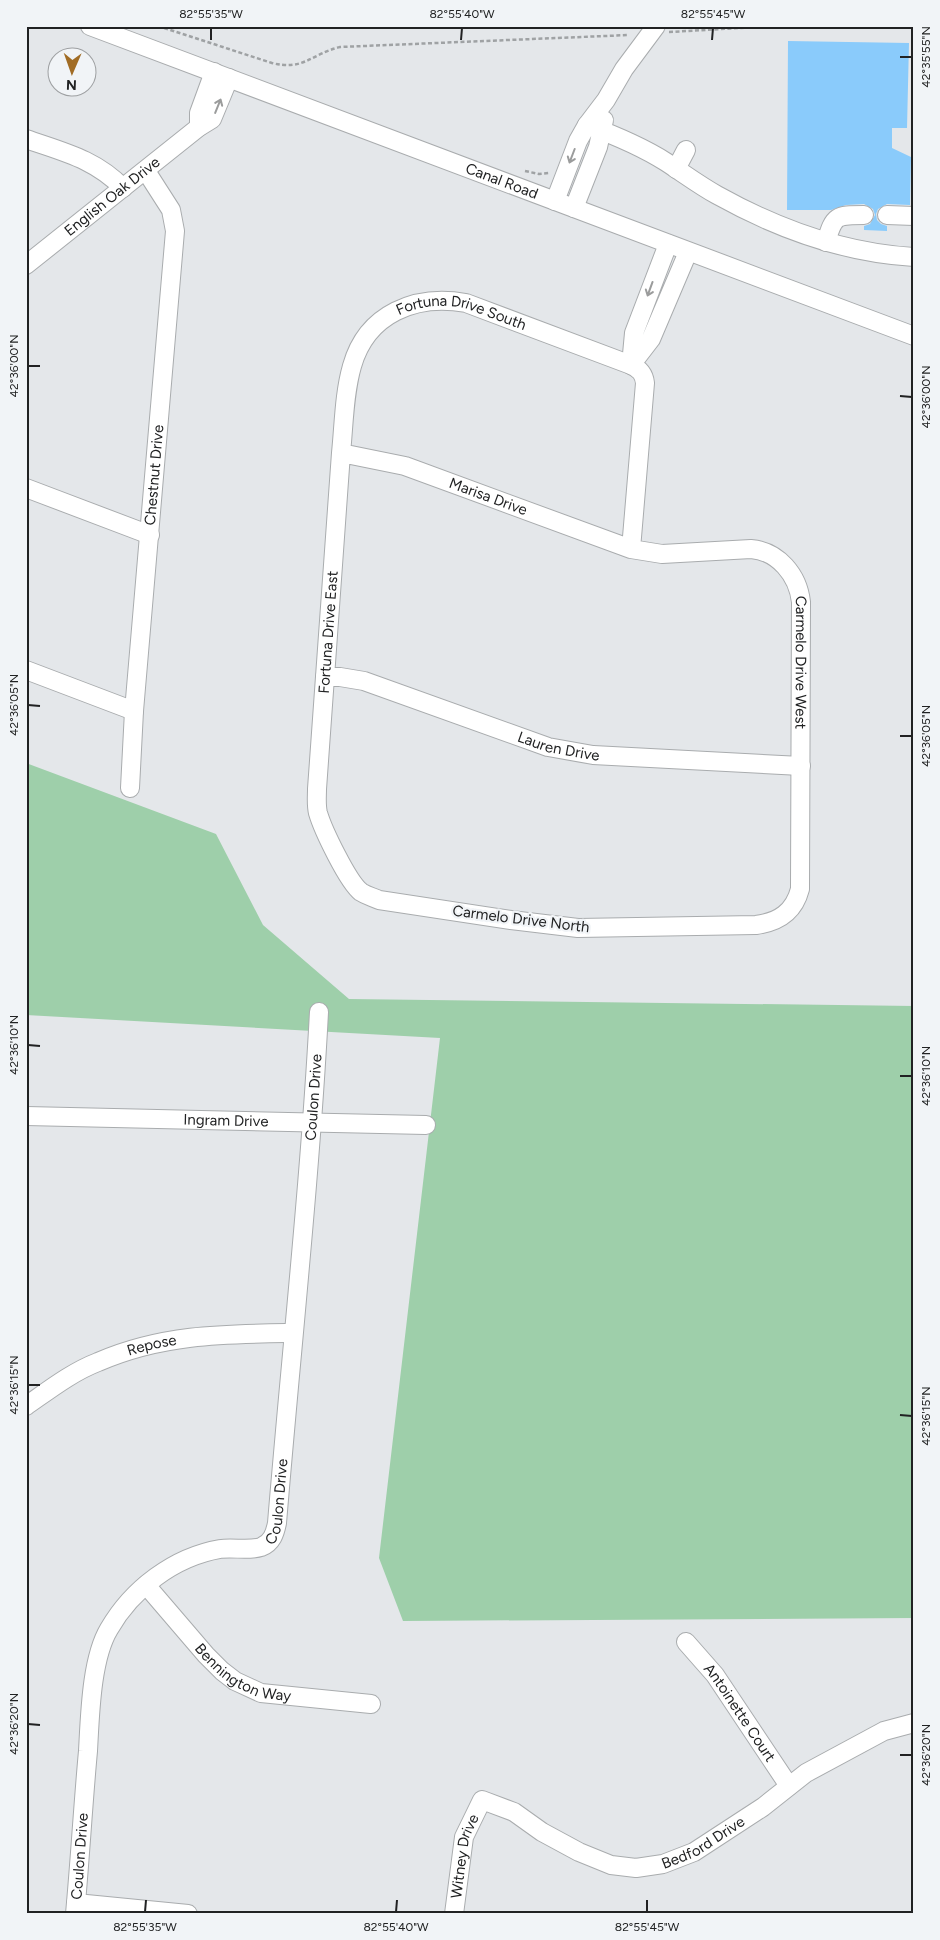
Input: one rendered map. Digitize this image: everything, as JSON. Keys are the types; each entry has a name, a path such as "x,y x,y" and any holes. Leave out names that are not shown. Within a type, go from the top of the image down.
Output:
{"street":[{"name":"Canal Road","path":"90,26 914,336"},
{"path":"574,208 595,128 606,100 624,69 660,30"},
{"name":"English Oak Drive","path":"26,265 199,127 199,113 221,75"},
{"path":"555,201 578,141 595,128"},
{"path":"595,128 647,151 716,195 765,220 826,242 873,253 914,256"},
{"path":"26,138 90,162 123,188"},
{"path":"676,169 686,150"},
{"name":"Chestnut Drive","path":"130,788 134,712 175,232 171,210 146,171"},
{"path":"826,242 835,220 842,215 864,215"},
{"path":"887,215 914,216"},
{"path":"631,365 634,333 668,244"},
{"path":"631,365 651,339 688,252"},
{"name":"Fortuna Drive South","path":"345,404 352,366 357,352 371,330 400,308 430,300 441,299 466,303 631,365"},
{"path":"631,365 641,371 645,383 631,549"},
{"name":"Fortuna Drive East","path":"338,858 318,814 317,805 345,404"},
{"name":"Marisa Drive","path":"341,453 405,466 631,549"},
{"path":"26,488 150,535"},
{"name":"Carmelo Drive West","path":"631,549 662,554 758,549 776,557 789,571 798,587 801,602 800,889 795,904 783,917"},
{"path":"26,670 134,712"},
{"name":"Lauren Drive","path":"326,677 364,681 531,742 564,751 593,755 801,766"},
{"name":"Carmelo Drive North","path":"338,858 354,885 361,892 379,900 511,920 589,928 756,925 783,917"},
{"name":"Coulon Drive","path":"75,1908 92,1699 101,1646 108,1629 122,1610 146,1585 161,1574 192,1557 219,1549 260,1548 274,1536 277,1523 313,1121 319,1012"},
{"name":"Ingram Drive","path":"26,1116 426,1125"},
{"name":"Repose","path":"26,1406 96,1362 143,1346 194,1336 293,1333"},
{"name":"Bennington Way","path":"146,1585 206,1655 235,1681 261,1693 371,1704"},
{"name":"Antoinette Court","path":"686,1642 714,1675 789,1786"},
{"name":"Bedford Drive","path":"482,1800 514,1812 542,1832 579,1852 610,1865 636,1868 663,1864 694,1852 763,1807 806,1773 884,1731 914,1723"},
{"name":"Witney Drive","path":"454,1914 464,1837 482,1800"},
{"path":"75,1908 188,1914"}],"path":[{"path":"158,26 272,63 290,66 298,65 327,50 340,48 633,34"},
{"path":"660,30 775,26"}],"green space":[{"path":"26,763 216,834 263,925 349,999 914,1006 914,1618 403,1621 379,1558 440,1038 26,1015"}],"building":[{"path":"788,41 909,43 907,128 892,128 892,148 911,157 910,205 887,204 878,209 876,214 877,220 887,226 887,231 864,230 864,226 870,224 875,215 873,209 864,204 846,205 831,210 787,210"}]}
